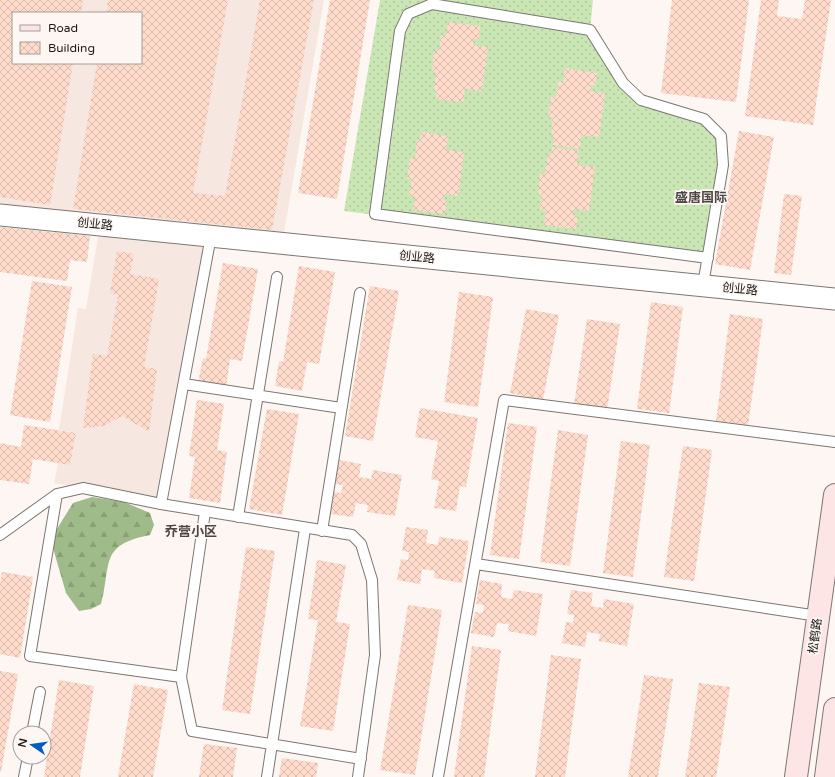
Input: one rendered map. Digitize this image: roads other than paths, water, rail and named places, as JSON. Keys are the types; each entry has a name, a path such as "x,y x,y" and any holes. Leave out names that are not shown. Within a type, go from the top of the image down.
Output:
{"main road":[{"name":"松鹤路","path":"796,777 835,495"},
{"path":"829,774 835,709"}],"street":[{"name":"创业路","path":"0,215 835,299"}],"lane":[{"path":"703,285 708,258 724,166 721,136 704,119 641,100 623,83 590,30 432,4 408,14 400,31 375,214 708,258"},
{"path":"162,504 211,236"},
{"path":"238,517 277,277"},
{"path":"322,531 360,293"},
{"path":"184,384 341,408"},
{"path":"438,777 504,400 835,442"},
{"path":"0,535 57,494 83,488 205,512 305,529 352,535 361,544 372,580 375,655 358,777"},
{"path":"57,494 30,656 181,677"},
{"path":"205,512 181,677 192,731 361,759"},
{"path":"267,777 305,529"},
{"path":"476,564 818,616"},
{"path":"34,725 40,692"},
{"path":"24,777 26,765"}],"district":[{"name":"盛唐国际","path":"701,197"},
{"name":"乔营小区","path":"191,531"}]}
